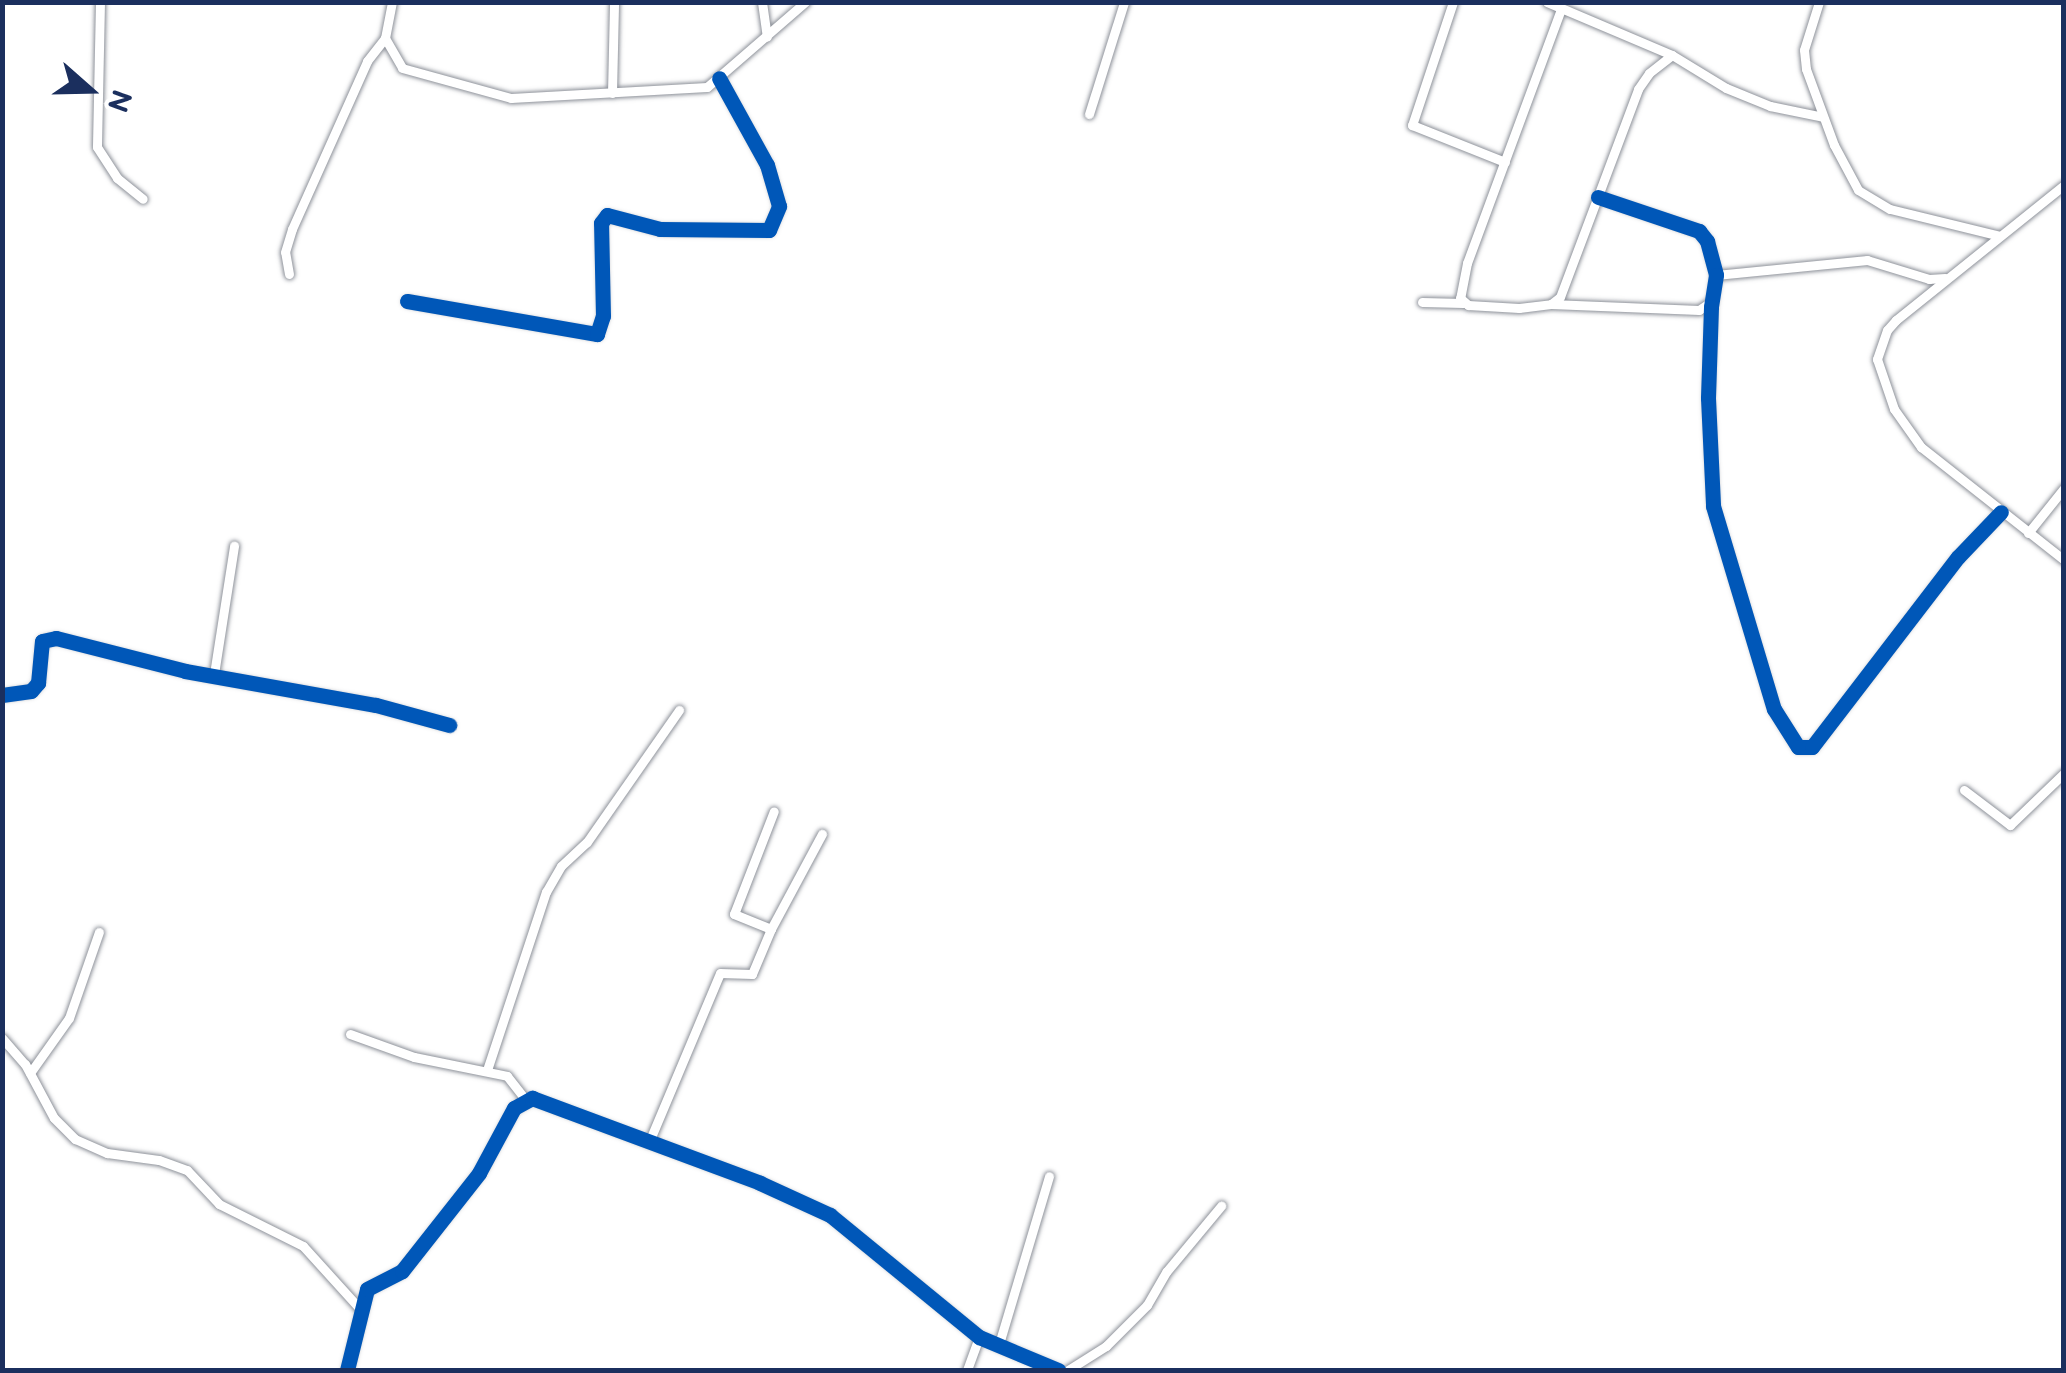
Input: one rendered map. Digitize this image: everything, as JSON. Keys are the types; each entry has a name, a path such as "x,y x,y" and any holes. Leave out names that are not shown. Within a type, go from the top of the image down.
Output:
{"street":[{"path":"100,2 97,147 117,178 143,199"},
{"path":"289,274 285,252 292,229 367,61 384,38 392,2"},
{"path":"612,93 614,2"},
{"path":"762,2 766,37"},
{"path":"384,38 402,68 500,96 699,89 719,78 805,2"},
{"path":"1089,114 1124,2"},
{"path":"1548,2 1672,56 1726,88 1770,106 1823,117"},
{"path":"1819,2 1804,50 1823,117 1853,183 1868,200 2000,236"},
{"path":"1452,3 1412,125 1505,162"},
{"path":"1463,303 1460,286 1561,8"},
{"path":"1551,304 1560,297 1638,89 1648,73 1672,56"},
{"path":"406,300 597,334 603,316 601,223 606,214 660,228 770,230 778,206 767,165 719,78"},
{"path":"2064,184 1886,330 1878,371 1910,434 2064,560"},
{"path":"1598,197 1699,230 1707,241 1716,275 1708,398 1713,506 1774,709 1798,747 1807,750 1819,739 1958,557 2002,512"},
{"path":"1716,275 1867,260 1929,279 1947,278"},
{"path":"1422,302 1519,308 1551,304 1699,310 1712,300"},
{"path":"2028,533 2064,488"},
{"path":"214,674 234,546"},
{"path":"2,695 31,691 38,682 42,641 56,638 376,705 449,725"},
{"path":"487,1070 546,892 561,866 581,850 679,710"},
{"path":"1964,790 2010,825 2064,773"},
{"path":"771,929 734,914 774,811"},
{"path":"649,1142 720,973 752,974 771,929 822,834"},
{"path":"30,1073 69,1018 99,932"},
{"path":"350,1034 414,1057 487,1070 512,1079 525,1099"},
{"path":"2,1038 30,1073 54,1118 75,1138 107,1153 158,1160 187,1170 219,1204 304,1246 360,1310"},
{"path":"348,1370 367,1288 401,1273 470,1187 514,1108 525,1099 547,1102 760,1183 830,1215 979,1337 1058,1370"},
{"path":"999,1344 1050,1176"},
{"path":"1068,1370 1106,1346 1146,1305 1167,1271 1221,1206"},
{"path":"967,1370 979,1337"}],"cycle path":[{"path":"407,301 597,334 603,316 601,223 607,215 660,229 769,230 779,206 767,165 719,78"},
{"path":"1598,197 1699,231 1707,241 1716,275 1708,398 1713,506 1774,709 1798,747 1812,747 1958,557 2001,512"},
{"path":"2,695 31,691 38,683 42,641 56,638 185,671 376,705 449,725"},
{"path":"347,1370 367,1289 402,1271 479,1173 514,1108 532,1098 760,1183 830,1215 979,1337 1058,1370"}]}
